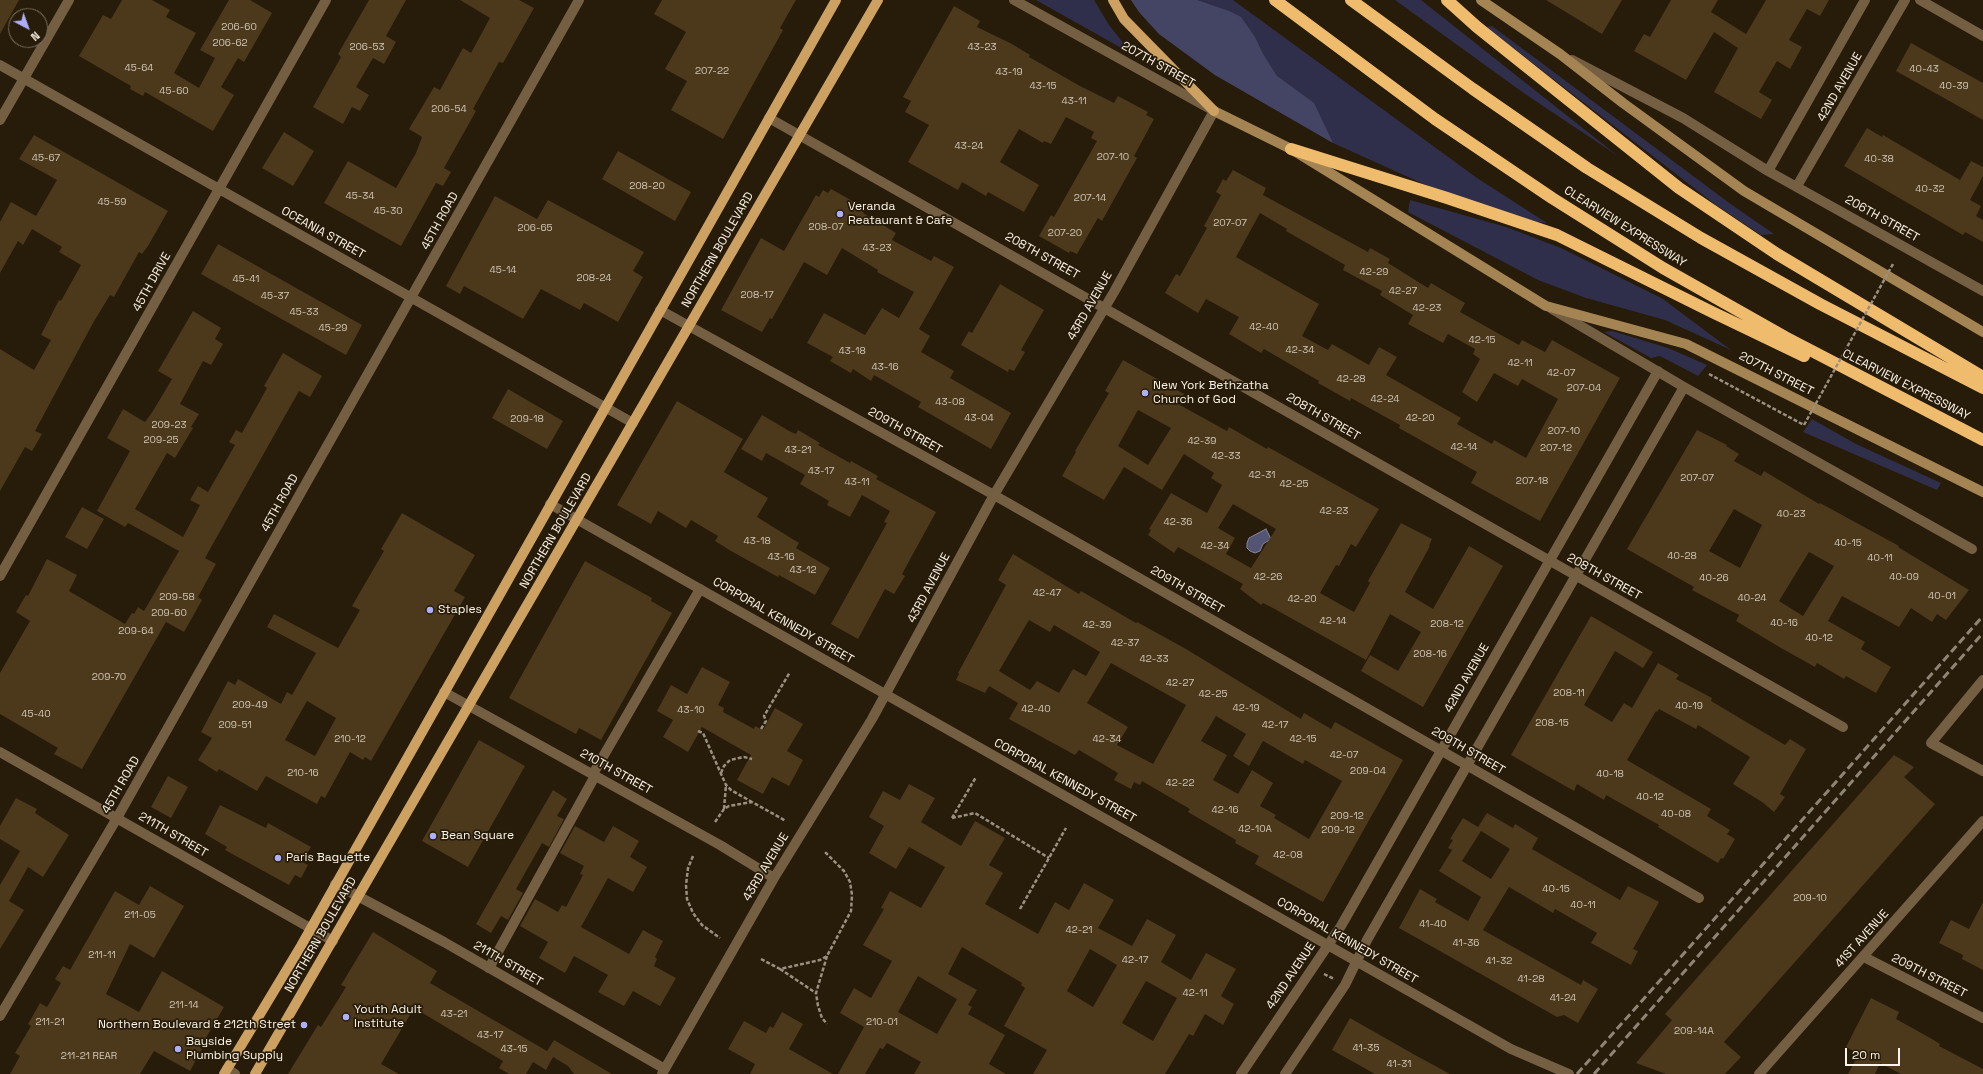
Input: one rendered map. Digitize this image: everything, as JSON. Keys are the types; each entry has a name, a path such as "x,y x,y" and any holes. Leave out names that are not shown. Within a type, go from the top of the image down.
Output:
{"highway":[{"name":"CLEARVIEW EXPRESSWAY","path":"1275,0 1436,119 1552,198 1657,264 1785,337 1983,440"},
{"path":"1351,0 1473,89 1587,168 1688,230 1820,304 1983,388"},
{"path":"1447,0 1477,27 1679,188 1777,254 1983,377"},
{"path":"1291,149 1447,198 1557,235 1712,312 1983,440"}],"main road":[{"name":"NORTHERN BOULEVARD","path":"229,1072 836,0"},
{"name":"NORTHERN BOULEVARD","path":"255,1074 878,0"},
{"path":"1113,0 1124,19 1214,111"}],"street":[{"path":"0,120 69,0"},
{"name":"45TH DRIVE","path":"0,576 326,0"},
{"name":"45TH ROAD","path":"0,1016 117,818 580,0"},
{"name":"207TH STREET","path":"1014,0 1214,111 1291,149"},
{"path":"1481,0 1560,54 1623,103 1744,191 1983,332"},
{"name":"42ND AVENUE","path":"1768,171 1865,0"},
{"name":"42ND AVENUE","path":"1797,186 1905,0"},
{"path":"1920,0 1983,36"},
{"path":"1560,54 1683,118 1768,171"},
{"name":"OCEANIA STREET","path":"0,66 633,423"},
{"name":"43RD AVENUE","path":"664,1071 774,878 872,719 994,495 1105,307 1214,111"},
{"name":"208TH STREET","path":"769,118 1105,307 1575,576 1843,727"},
{"path":"1291,149 1546,306 1972,549"},
{"name":"206TH STREET","path":"1768,171 1983,291"},
{"name":"207TH STREET","path":"1546,306 1686,344 1983,492"},
{"name":"209TH STREET","path":"660,310 994,495 1699,898"},
{"name":"42ND AVENUE","path":"1241,1074 1328,945 1658,371"},
{"path":"1285,1074 1345,985 1358,962 1367,940 1684,386"},
{"name":"CORPORAL KENNEDY STREET","path":"550,504 1511,1049 1569,1074"},
{"path":"489,968 594,775 700,589"},
{"path":"1983,680 1931,742 1983,771"},
{"name":"210TH STREET","path":"444,692 720,845 774,878"},
{"name":"211TH STREET","path":"0,752 333,941"},
{"name":"41ST AVENUE","path":"1759,1074 1983,822"},
{"name":"211TH STREET","path":"335,884 489,968 664,1071"},
{"name":"209TH STREET","path":"1864,957 1983,1018"}],"path":[{"path":"1709,374 1804,425 1893,264"},
{"path":"761,729 766,721 764,716 790,672"},
{"path":"698,730 703,733 726,785 731,790 786,820"},
{"path":"721,773 724,766 730,760 744,756 752,759"},
{"path":"976,777 952,818 975,813 1049,858"},
{"path":"716,822 724,809 726,785"},
{"path":"724,809 729,806 752,802"},
{"path":"1020,909 1066,828"},
{"path":"824,851 844,871 850,882 852,895 851,911 827,956 816,993 822,1018 827,1024"},
{"path":"693,856 688,868 686,885 687,899 693,913 702,925 720,938"},
{"path":"780,969 820,960 827,956"},
{"path":"761,959 780,969 816,993"},
{"path":"1322,972 1338,981"}],"shaded area":[{"path":"1036,0 1094,0 1109,25 1132,54"},
{"path":"1131,0 1233,0 1477,178 1547,223 1537,222 1437,190 1333,143 1215,75 1159,34 1139,12"},
{"path":"1131,0 1197,0 1229,11 1241,17 1255,37 1263,54 1277,76 1314,103 1333,143 1215,75 1159,34 1139,12"},
{"path":"1395,0 1421,0 1618,156 1525,94"},
{"path":"1492,26 1732,205 1774,234 1761,235 1716,205 1486,27"},
{"path":"1410,200 1506,227 1561,248 1663,299 1731,350 1665,320 1586,298 1538,280 1408,212"},
{"path":"1612,331 1668,348 1707,365 1698,376 1660,356 1651,358 1604,332"},
{"path":"1812,419 1856,444 1941,483 1937,490 1803,432"},
{"path":"1266,529 1271,539 1263,544 1260,551 1255,553 1250,551 1247,548 1249,538"}],"building":[{"path":"0,0 19,0 15,8 8,8 8,20 0,34"},
{"path":"122,0 152,0 170,10 166,17 196,33 174,73 199,88 215,58 200,50 229,0 250,0 272,13 244,62 238,58 221,87 234,95 213,131 145,92 143,96 130,89 131,86 79,56 103,15 111,19"},
{"path":"369,0 406,0 386,36 396,42 384,64 373,58 356,87 369,95 360,111 352,107 343,124 313,107 341,57 338,54"},
{"path":"460,0 519,0 534,8 503,63 499,62 473,109 476,111 444,168 451,172 443,186 436,183 401,246 324,203 348,161 396,188 416,153 422,137 409,129 434,87 440,90 463,48 471,53 490,18"},
{"path":"662,0 796,0 780,28 783,30 723,139 671,110 687,81 665,69 686,32 654,14"},
{"path":"1546,0 1622,0 1602,34"},
{"path":"1671,0 1718,0 1711,12 1746,34 1766,0 1829,0 1820,16 1807,9 1789,40 1802,47 1790,69 1777,61 1759,92 1772,100 1761,119 1714,92 1738,48 1714,32 1686,80 1634,51 1644,34 1650,37"},
{"path":"954,6 980,21 977,27 1012,44 1030,55 1029,57 1080,86 1114,103 1118,96 1148,112 1146,115 1154,119 1134,156 1137,158 1102,221 1098,218 1077,254 1070,251 1069,253 1039,236 1051,215 1054,217 1097,141 1091,138 1094,132 1066,117 1051,144 1044,141 1043,143 1019,129 1000,162 1039,185 1024,212 988,192 986,196 962,182 958,190 908,162 929,125 905,112 911,101 903,97"},
{"path":"1911,43 1983,83 1983,120 1896,71"},
{"path":"1867,128 1882,137 1883,135 1960,180 1971,161 1983,167 1983,176 1970,200 1981,206 1976,216 1983,220 1983,242 1965,232 1963,235 1844,166"},
{"path":"284,132 314,151 293,186 262,168"},
{"path":"34,135 168,211 148,246 142,254 139,252 114,297 110,295 93,323 35,431 42,434 32,451 25,447 0,491 0,349 34,370 51,340 41,335 59,300 61,301 81,265 59,252 62,247 32,229 23,245 18,241 0,273 0,222 11,202 36,216 57,180 19,159"},
{"path":"618,151 691,192 675,221 602,179"},
{"path":"1233,170 1266,188 1263,195 1368,252 1370,248 1390,259 1388,263 1428,288 1431,283 1465,303 1460,312 1519,345 1522,340 1545,352 1552,340 1620,378 1540,521 1471,483 1477,472 1399,428 1400,425 1351,398 1350,401 1264,349 1261,353 1229,334 1239,317 1206,299 1198,313 1165,293 1176,274 1180,276 1207,228 1204,226 1221,195 1216,192 1223,179 1226,181","holes":["1260,213 1287,229 1286,231 1345,265 1343,270 1382,291 1380,295 1413,315 1408,324 1443,343 1448,334 1475,349 1473,354 1480,359 1462,392 1477,402 1494,373 1518,386 1522,379 1558,399 1526,458 1494,440 1492,444 1457,424 1461,418 1386,375 1397,357 1379,347 1369,365 1332,344 1328,350 1302,336 1319,304 1236,257"]},
{"path":"831,189 865,208 863,213 896,233 892,240 931,261 934,256 954,267 919,329 930,336 921,352 954,371 950,378 1011,413 991,449 918,407 921,402 874,375 871,381 853,369 851,373 830,361 833,357 807,343 824,313 865,335 882,308 899,318 914,292 877,272 878,270 842,248 827,275 804,262 772,319 770,318 762,332 721,310 761,238 784,251 816,195 819,197 823,190 828,193"},
{"path":"495,196 537,219 548,200 644,252 633,271 643,277 618,322 584,303 580,310 541,289 523,319 464,286 460,294 446,286"},
{"path":"218,244 362,325 346,355 201,274"},
{"path":"1000,284 1044,310 1021,350 1025,352 1014,371 1009,369 1008,372 961,345 969,331 972,333"},
{"path":"193,311 221,328 215,339 223,344 211,365 203,361 180,404 199,414 191,427 193,428 175,458 167,453 135,509 183,537 200,505 190,500 198,486 208,492 235,445 229,442 236,430 242,433 267,388 264,386 283,353 322,376 310,397 299,391 205,558 216,564 198,597 202,600 184,632 166,622 82,769 54,754 58,748 0,714 0,673 30,621 16,612 26,595 28,596 47,559 77,575 69,591 125,624 138,607 144,611 179,551 128,523 125,527 97,511 130,451 107,438 123,409 145,422 153,411 172,379 158,371"},
{"path":"1123,360 1184,394 1178,404 1227,431 1229,427 1267,449 1268,447 1379,509 1356,547 1351,544 1339,566 1336,565 1320,593 1354,612 1370,583 1368,581 1401,523 1432,539 1430,546 1405,592 1433,609 1469,546 1503,566 1423,707 1361,671 1370,655 1398,671 1421,632 1390,614 1366,660 1271,607 1263,603 1261,605 1240,589 1243,584 1178,547 1174,553 1148,535 1151,530 1149,529 1171,493 1207,513 1222,485 1211,478 1214,473 1184,454 1162,490 1124,467 1104,500 1062,476 1109,393 1105,391","holes":["1138,410 1171,428 1148,465 1118,446","1233,504 1276,529 1251,568 1226,554 1235,538 1218,528"]},
{"path":"508,389 563,421 547,449 492,418"},
{"path":"677,401 743,439 724,472 768,498 757,517 799,543 796,548 830,568 815,595 779,575 778,577 731,551 715,541 718,536 691,520 686,528 658,511 651,524 617,505"},
{"path":"762,415 791,432 796,434 798,430 820,443 818,445 850,463 851,461 878,476 876,479 936,512 902,574 905,576 894,594 885,589 858,639 831,624 887,523 884,522 890,511 862,495 850,517 827,505 829,501 800,484 805,475 766,453 762,461 741,449"},
{"path":"1697,430 1727,445 1726,446 1739,454 1734,461 1761,476 1764,471 1819,504 1820,503 1899,546 1898,547 1969,590 1946,620 1937,614 1932,622 1911,608 1899,627 1842,596 1828,621 1865,642 1861,649 1891,667 1876,693 1846,676 1844,679 1817,663 1815,667 1781,648 1736,621 1739,615 1692,590 1694,587 1627,549","holes":["1734,509 1762,525 1740,568 1709,551","1809,552 1834,566 1803,616 1779,601"]},
{"path":"82,507 104,519 87,549 65,537"},
{"path":"402,513 475,555 454,591 465,597 371,761 365,757 363,760 350,752 325,798 321,796 317,804 266,776 257,791 219,769 217,772 198,760 212,738 201,732 228,681 235,685 238,679 281,704 287,692 292,695 316,653 267,627 274,614 338,648 360,610 352,606 384,551 381,549","holes":["307,701 336,718 315,756 285,740"]},
{"path":"1013,554 1079,594 1081,591 1136,623 1137,622 1186,649 1301,719 1304,713 1331,729 1335,722 1403,760 1323,902 1255,864 1259,856 1235,843 1236,840 1188,812 1190,809 1142,781 1140,785 1134,782 1131,789 1114,780 1118,773 1079,750 1075,755 1009,719 1018,703 989,686 985,693 956,680 959,674 958,673 1006,585 998,580","holes":["1029,620 1050,632 1054,625 1100,652 1086,676 1073,669 1059,693 1037,681 1030,690 999,671","1111,663 1186,705 1153,764 1117,745 1128,727 1087,703","1216,716 1246,734 1233,756 1249,766 1263,741 1303,764 1305,760 1342,781 1309,839 1274,818 1276,815 1260,806 1273,783 1252,770 1238,794 1213,780 1227,755 1201,741"]},
{"path":"585,561 652,598 651,601 672,613 601,740 579,728 576,734 509,698"},
{"path":"1591,616 1653,652 1643,668 1615,651 1584,705 1612,722 1624,703 1632,708 1658,663 1679,675 1676,679 1712,698 1711,701 1785,745 1790,739 1806,749 1780,794 1785,797 1774,812 1762,802 1733,784 1750,757 1698,725 1696,729 1659,709 1657,712 1656,711 1627,760 1711,809 1707,816 1730,830 1727,834 1735,839 1723,859 1721,858 1718,863 1658,827 1659,825 1606,795 1604,800 1577,784 1574,791 1511,755"},
{"path":"702,667 730,682 718,705 724,708 723,712 754,729 755,726 763,730 775,708 803,724 787,751 803,760 789,786 772,777 763,794 737,780 751,755 702,727 688,752 663,737 673,720 657,711 671,685 687,694"},
{"path":"479,740 525,766 468,867 422,841"},
{"path":"1894,755 1914,767 1904,777 1935,804 1724,1042 1741,1057 1725,1074 1666,1074 1636,1063 1672,1020 1665,1014"},
{"path":"168,776 188,787 171,818 151,807"},
{"path":"909,784 935,798 921,822 961,846 975,821 1005,838 989,865 1003,873 985,904 1038,934 1055,902 1069,910 1084,883 1114,900 1098,928 1132,946 1147,919 1176,935 1161,962 1191,980 1206,953 1236,969 1221,996 1234,1004 1223,1025 1205,1014 1193,1036 1189,1034 1165,1074 1033,1074 1047,1050 1004,1026 1025,988 1021,985 1022,983 962,947 948,974 977,990 968,1005 972,1007 968,1014 1005,1035 989,1064 1006,1074 914,1074 921,1062 887,1043 883,1049 880,1048 865,1074 838,1074 864,1027 840,1013 854,988 871,998 892,961 863,945 884,909 881,908 890,891 921,908 945,867 909,847 896,869 869,853 884,826 869,817 883,791 900,800","holes":["1090,949 1117,965 1093,1007 1067,991","918,976 957,999 937,1034 898,1012","1146,981 1177,998 1153,1041 1122,1023"]},
{"path":"553,790 567,799 557,816 564,819 549,847 542,843 516,889 523,893 508,920 501,916 491,933 476,924"},
{"path":"16,798 37,809 35,813 69,835 43,877 28,867 9,901 24,910 0,949 0,885 20,851 0,839 0,826"},
{"path":"220,805 266,828 268,823 311,847 302,862 308,865 301,878 295,875 289,885 225,850 227,847 205,834"},
{"path":"1487,813 1513,828 1515,824 1538,838 1532,849 1620,900 1628,886 1659,902 1633,949 1638,951 1631,965 1591,943 1597,933 1555,909 1553,913 1509,887 1483,930 1581,985 1583,980 1598,989 1578,1023 1564,1015 1557,1017 1399,928 1420,889 1437,899 1435,902 1468,921 1481,897 1439,871 1452,850 1448,848 1453,840 1450,839 1463,818 1478,827","holes":["1481,831 1510,849 1491,879 1462,861"]},
{"path":"575,826 604,842 613,826 639,841 630,857 647,867 633,892 608,878 581,927 629,954 643,930 663,941 655,957 657,959 654,966 676,978 660,1006 633,991 624,1006 598,992 608,975 574,956 565,973 539,958 548,942 520,926 535,899 558,912 562,905 566,907 583,875 580,874 584,866 560,853"},
{"path":"150,886 184,906 154,958 130,944 106,994 139,1012 162,971 224,1007 200,1048 202,1049 190,1071 154,1051 140,1074 10,1074 20,1056 15,1053 31,1026 28,1024 40,1003 47,1007 61,983 55,979 63,966 70,970 115,891 139,905"},
{"path":"1983,902 1983,970 1962,959 1963,955 1939,943 1951,920 1969,929"},
{"path":"373,932 437,971 430,983 547,1051 554,1040 612,1074 574,1074 568,1066 553,1057 546,1070 533,1062 526,1074 509,1074 499,1068 503,1061 414,1008 381,1064 399,1074 288,1074 318,1025 321,1027 346,987 341,985"},
{"path":"1871,998 1899,1012 1896,1019 1940,1044 1939,1046 1983,1069 1983,1074 1901,1074 1880,1063 1875,1074 1848,1074 1859,1054 1846,1047"},
{"path":"782,1012 803,1024 789,1049 833,1074 750,1074 755,1064 728,1049 744,1021 766,1033 770,1026 773,1028"},
{"path":"1350,1018 1450,1074 1375,1074 1332,1050"}],"railway":[{"path":"1577,1074 1983,616"},
{"path":"1594,1074 1983,633"}],"place":[{"name":"Veranda Reataurant & Cafe","path":"840,214"},
{"name":"New York Bethzatha Church of God","path":"1145,393"},
{"name":"Staples","path":"430,610"},
{"name":"Bean Square","path":"433,836"},
{"name":"Paris Baguette","path":"278,858"},
{"name":"Youth Adult Institute","path":"346,1017"},
{"name":"Northern Boulevard & 212th Street","path":"304,1025"},
{"name":"Bayside Plumbing Supply","path":"178,1049"}]}
